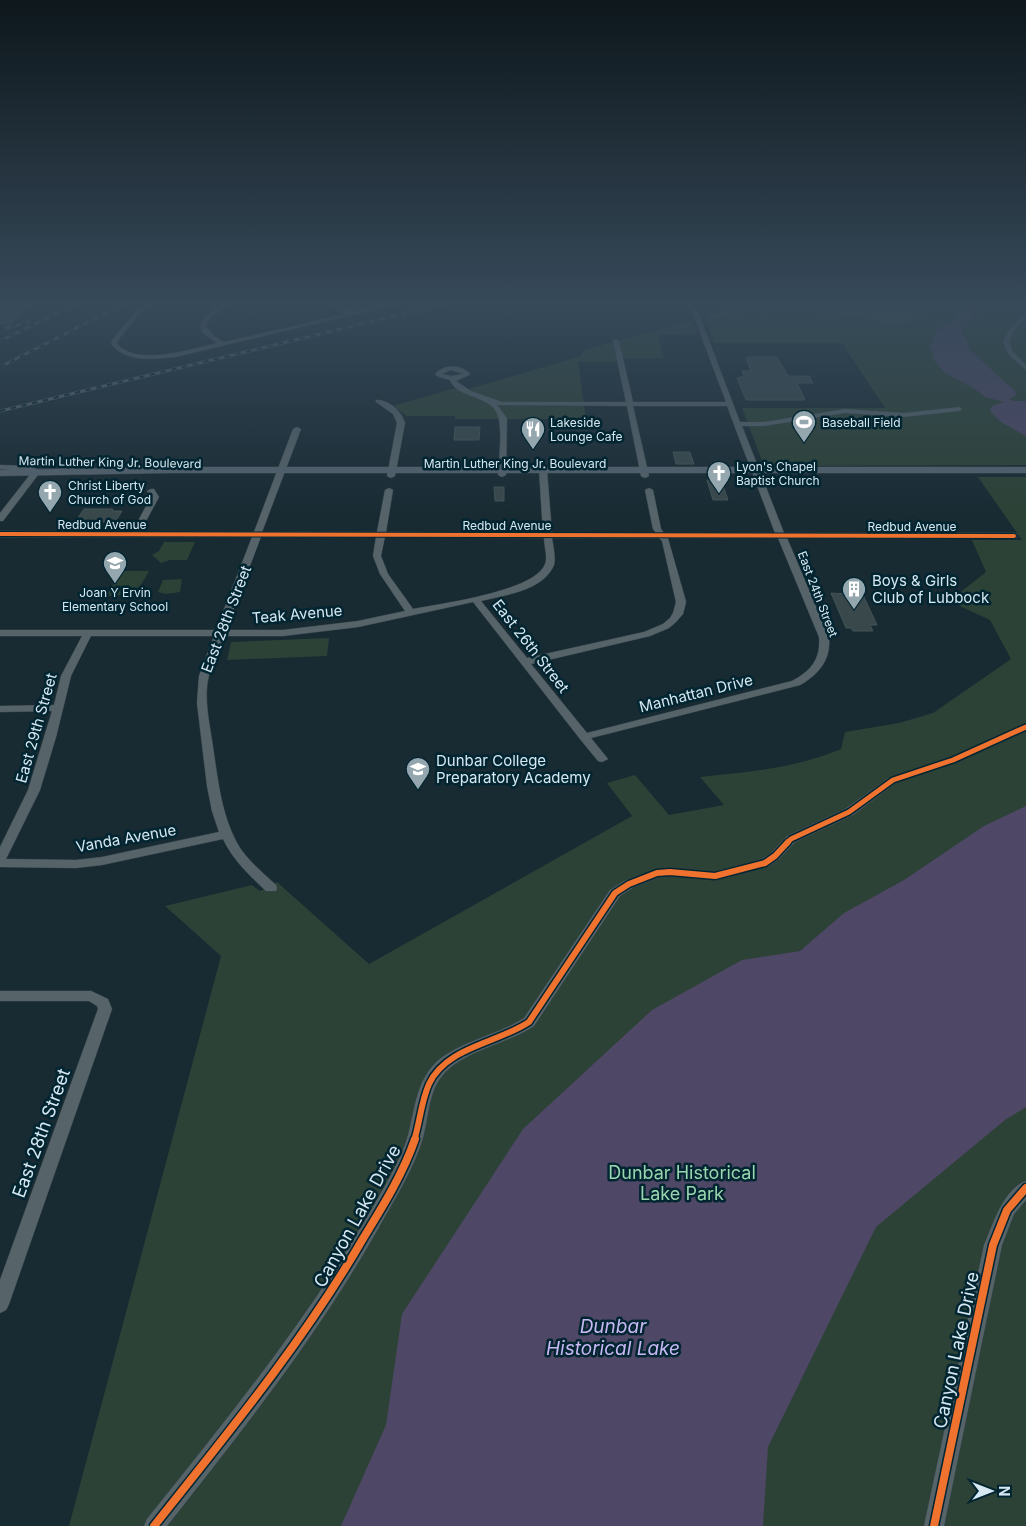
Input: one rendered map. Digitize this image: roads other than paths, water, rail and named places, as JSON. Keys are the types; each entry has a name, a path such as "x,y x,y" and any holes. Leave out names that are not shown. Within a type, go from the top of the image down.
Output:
{"main road":[{"name":"Martin Luther King Jr. Boulevard","path":"757,473 1026,470"},
{"name":"Martin Luther King Jr. Boulevard","path":"1,471 36,473 1026,475"}],"street":[{"path":"623,372 644,473"},
{"name":"East 24th Street","path":"719,372 781,535 824,637 826,651 824,658 820,666 813,672"},
{"path":"453,378 453,382 458,386 491,401 508,404 731,404"},
{"path":"491,401 503,418 502,473"},
{"path":"378,402 392,409 401,417 392,473"},
{"path":"739,424 764,424 845,411 904,415 959,409"},
{"name":"East 28th Street","path":"271,888 242,859 226,834 214,799 202,700 204,676 219,633 297,429"},
{"path":"0,519 36,473"},
{"name":"East 26th Street","path":"543,473 550,564 540,578 513,590 474,599 602,759"},
{"path":"389,490 377,556 379,564 396,594 411,613"},
{"path":"525,662 642,635 657,630 673,620 680,609 681,602 666,541 657,530 649,490"},
{"path":"135,534 156,497 151,491"},
{"name":"Redbud Avenue","path":"0,534 1014,536"},
{"name":"Teak Avenue","path":"0,633 283,633 311,631 411,613 474,599"},
{"name":"East 29th Street","path":"0,861 34,790 51,737 68,671 88,633"},
{"name":"Manhattan Drive","path":"584,737 783,687 801,680 813,672"},
{"path":"0,709 57,708"},
{"name":"Canyon Lake Drive","path":"154,1526 230,1433 305,1331 348,1265 390,1192 410,1152 416,1136 423,1100 437,1071 448,1061 517,1032 529,1022 615,893 629,884 657,873 670,872 715,876 766,863 776,856 791,839 848,812 893,780 962,756 1026,728"},
{"name":"Vanda Avenue","path":"0,861 76,864 102,861 226,834"},
{"name":"East 28th Street","path":"0,996 91,996 103,1003 105,1009 0,1304"},
{"name":"Canyon Lake Drive","path":"934,1526 993,1245 1008,1210 1026,1188"}],"water":[{"path":"994,372 1015,391 1016,395 1009,399 1013,401 1026,401 1026,436 1001,422 990,411 992,406 1004,402 985,397 972,387 945,373"},
{"name":"Dunbar Historical Lake","path":"1026,806 1026,1107 1005,1120 876,1227 768,1447 763,1526 341,1526 386,1425 402,1314 523,1129 652,1010 742,960 800,951 844,913 904,880 984,826"}],"railway":[{"path":"0,411 161,372"}],"place":[{"name":"Baseball Field","path":"804,443"},
{"name":"Lakeside Lounge Cafe","path":"533,450"},
{"name":"Lyon's Chapel Baptist Church","path":"719,494"},
{"name":"Christ Liberty Church of God","path":"50,513"},
{"name":"Joan Y Ervin Elementary School","path":"115,584"},
{"name":"Boys & Girls Club of Lubbock","path":"854,610"},
{"name":"Dunbar College Preparatory Academy","path":"418,790"}],"park label":[{"name":"Dunbar Historical Lake Park","path":"682,1182"}]}
